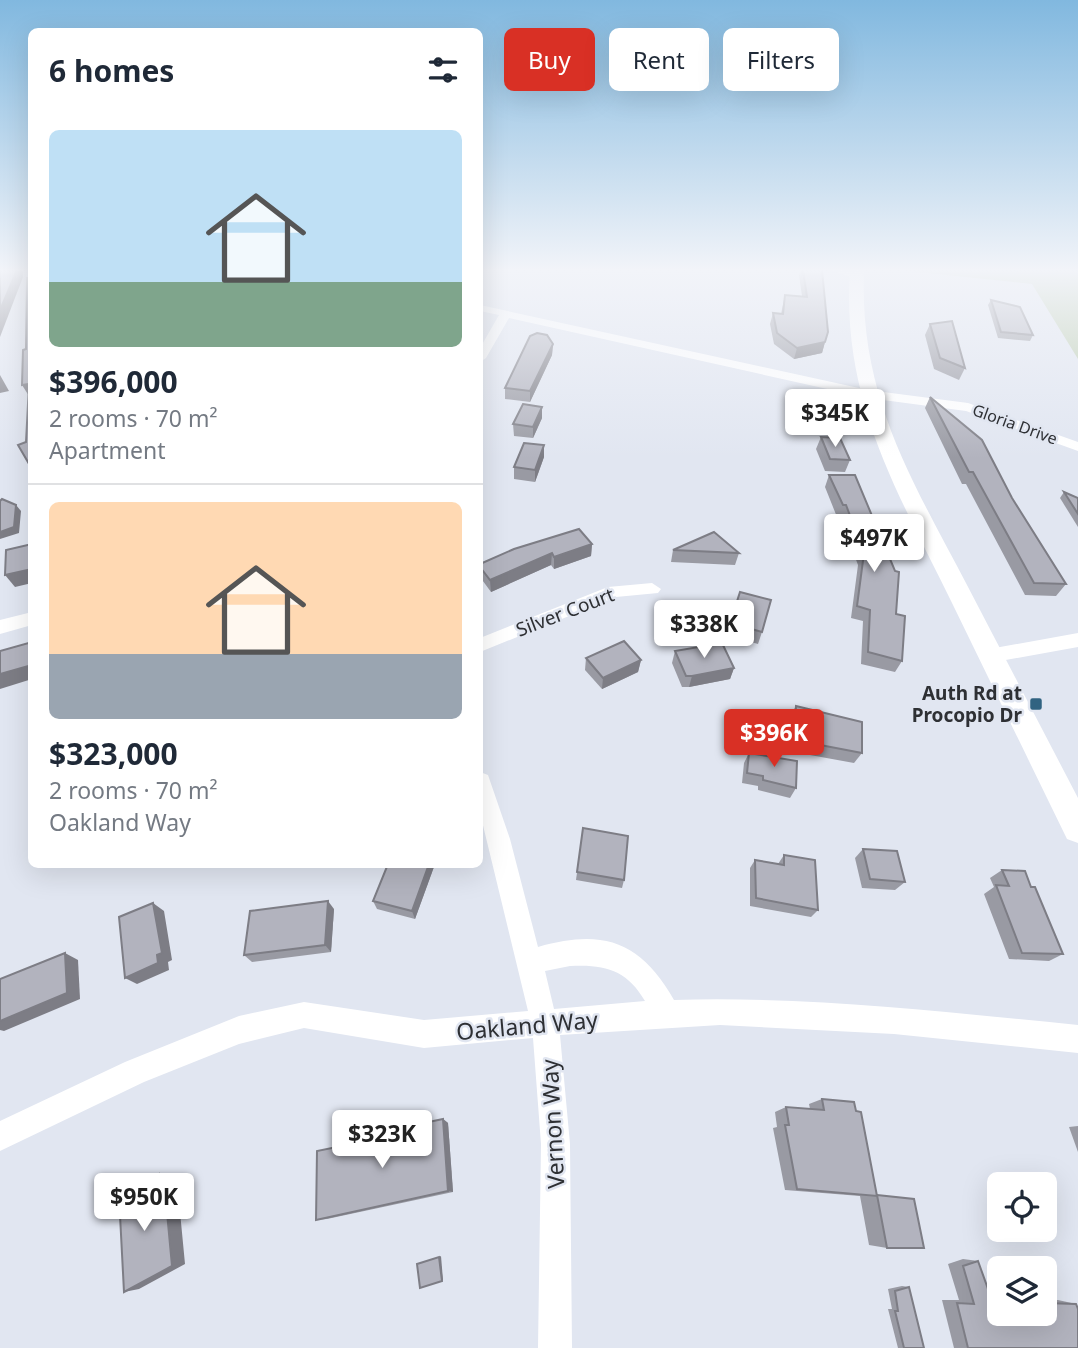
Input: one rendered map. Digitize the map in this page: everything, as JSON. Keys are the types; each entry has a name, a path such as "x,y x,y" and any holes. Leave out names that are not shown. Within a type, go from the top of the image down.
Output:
{"main road":[{"path":"859,333 868,394 886,446 1078,830"}],"street":[{"path":"483,353 494,333"},
{"name":"Gloria Drive","path":"591,333 868,394 968,407 1078,447"},
{"name":"Silver Court","path":"483,644 614,591 652,589"},
{"path":"0,627 28,619"},
{"path":"989,656 1078,640"},
{"name":"Vernon Way","path":"483,790 493,818 530,963 552,1075 556,1180 555,1348"},
{"path":"530,963 568,953 596,954 622,960 646,979 667,1014"},
{"name":"Oakland Way","path":"0,1136 135,1072 239,1030 304,1015 424,1034 720,1012 894,1021 1078,1039"}],"green space":[{"path":"1062,333 1078,333 1078,359"}],"building":[{"path":"28,333 28,384 22,385 23,350 26,349"},
{"path":"537,333 547,335 553,344 530,391 505,388 530,336"},
{"path":"777,333 828,333 825,342 797,348"},
{"path":"933,333 955,333 965,368 940,358"},
{"path":"930,397 982,440 1012,498 1066,584 1034,583 973,472 969,472"},
{"path":"28,403 28,462 18,445 26,442"},
{"path":"523,404 542,407 533,427 513,424"},
{"path":"821,437 840,438 850,460 830,459"},
{"path":"524,443 544,445 535,470 514,467"},
{"path":"829,475 855,475 895,571 899,572 896,614 905,616 902,661 868,652 870,610 857,606 864,553 846,505 843,505"},
{"path":"1064,492 1078,498 1078,514"},
{"path":"2,499 16,505 14,527 0,532 0,501"},
{"path":"579,529 592,544 554,557 552,553 490,580 483,571 483,563 514,549"},
{"path":"714,532 739,553 673,550"},
{"path":"28,545 28,570 5,575 6,550"},
{"path":"740,592 771,600 762,632 730,623"},
{"path":"624,641 641,660 603,678 586,658"},
{"path":"28,643 28,666 0,674 0,651"},
{"path":"722,643 734,668 686,676 675,651"},
{"path":"796,706 862,722 862,753 794,740"},
{"path":"749,753 797,761 796,788 747,773"},
{"path":"583,828 628,836 624,880 577,872"},
{"path":"863,849 897,851 905,882 870,879"},
{"path":"784,855 815,860 818,910 756,898 755,860 784,865"},
{"path":"386,868 428,868 412,911 373,901"},
{"path":"1002,870 1025,871 1031,887 1035,887 1063,954 1022,953 996,885 1009,886"},
{"path":"328,901 325,945 244,955 250,911"},
{"path":"153,903 162,953 157,955 158,963 125,978 119,917"},
{"path":"65,953 67,993 0,1021 0,979"},
{"path":"822,1099 854,1102 856,1111 861,1112 877,1196 797,1189 785,1125 789,1125 786,1107 824,1110"},
{"path":"443,1119 448,1191 316,1220 317,1151 376,1139 376,1133"},
{"path":"159,1174 161,1193 165,1191 172,1266 124,1292 120,1215 122,1192"},
{"path":"877,1195 914,1199 924,1248 887,1248"},
{"path":"439,1257 442,1281 420,1288 417,1264"},
{"path":"978,1261 987,1286 987,1326 1057,1326 1057,1303 1076,1304 1078,1348 968,1348 957,1303 974,1304 963,1266"},
{"path":"909,1287 924,1348 904,1348 895,1311 898,1311 895,1291"}],"place":[{"name":"Auth Rd at Procopio Dr","path":"1036,704"}]}
